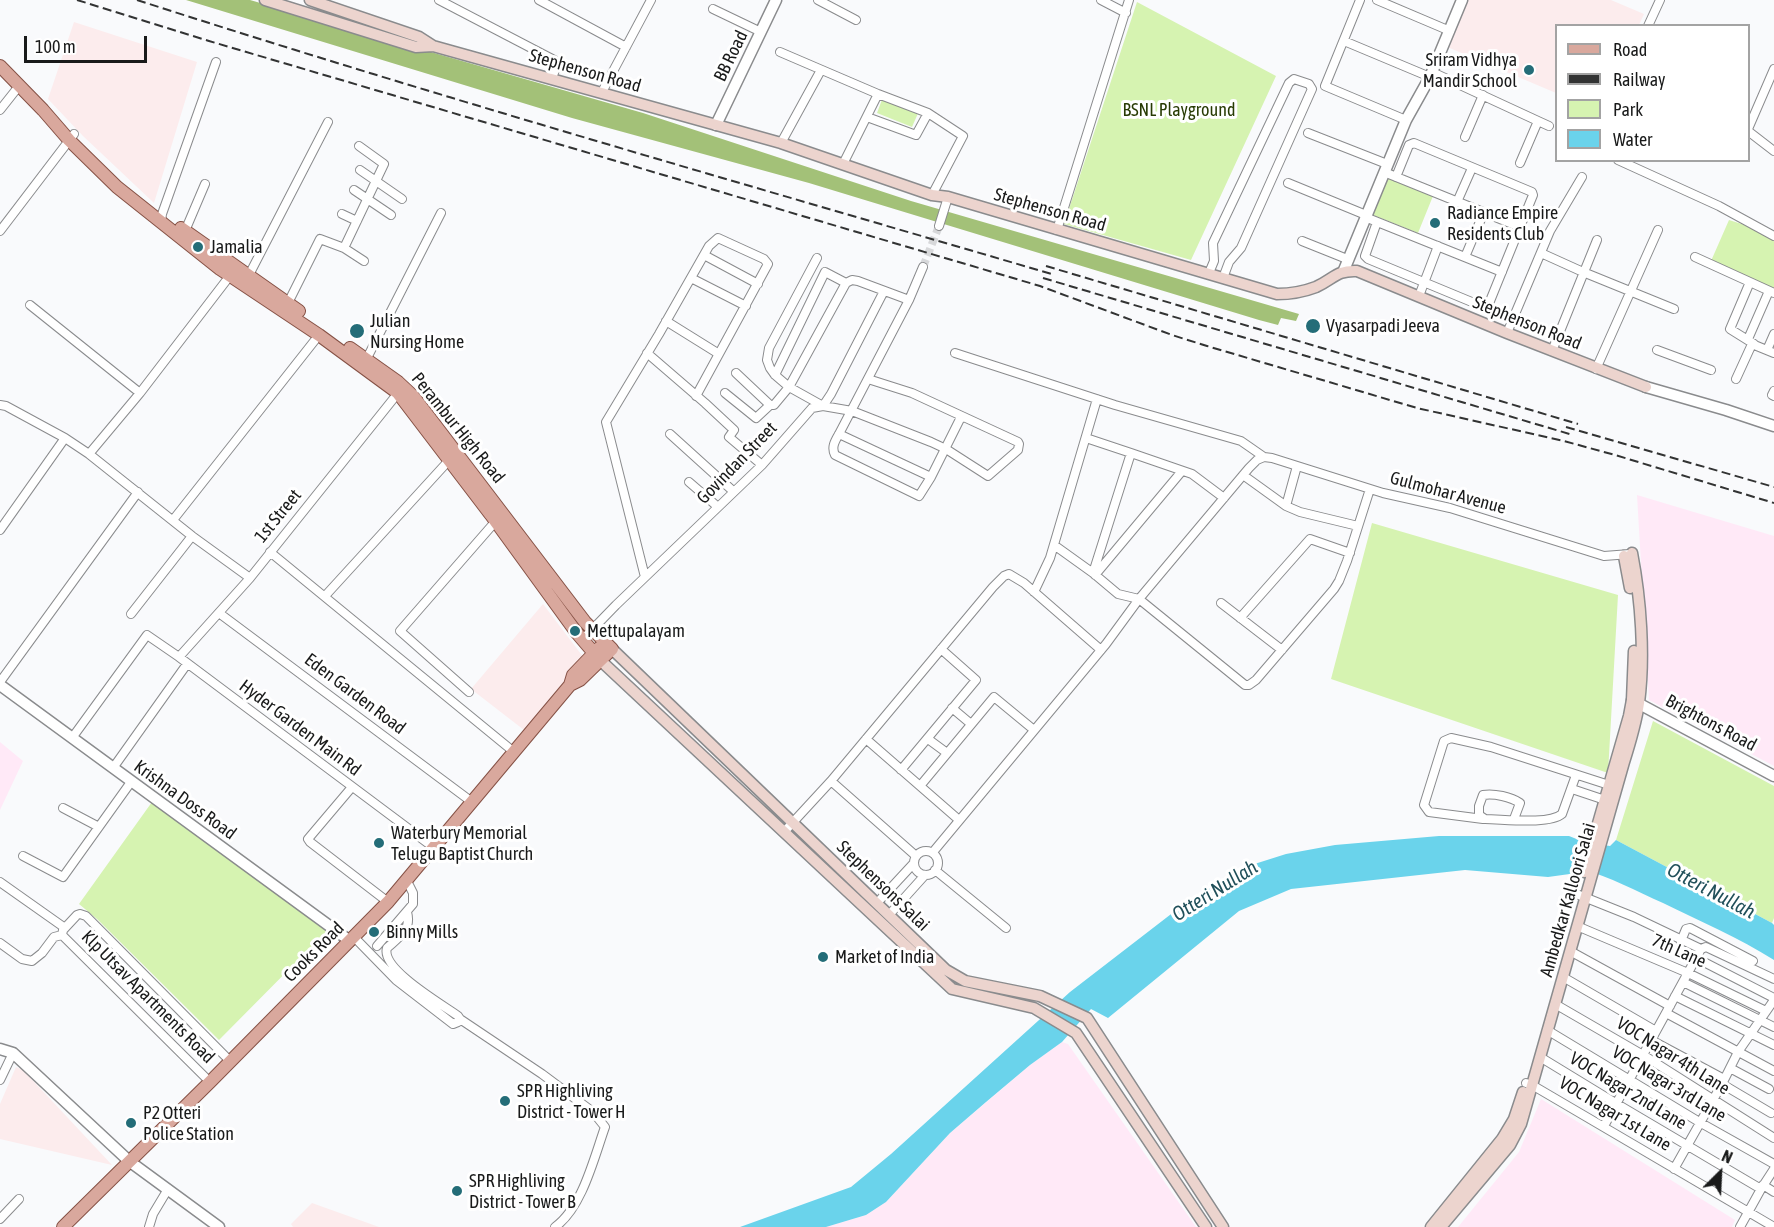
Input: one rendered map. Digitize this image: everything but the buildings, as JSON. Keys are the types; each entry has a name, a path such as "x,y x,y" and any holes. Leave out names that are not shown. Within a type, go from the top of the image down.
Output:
{"main road":[{"path":"266,0 416,47 434,46"},
{"path":"310,0 419,37 434,46"},
{"name":"Stephenson Road","path":"434,46 781,143 932,195 948,197 1057,230 1210,268 1277,294 1295,294 1314,288 1344,270 1357,271 1596,369 1646,387"},
{"name":"Perambur High Road","path":"0,66 43,110 55,114 71,137 117,187 320,335 399,382 413,396 452,456"},
{"name":"Perambur High Road","path":"161,218 185,231 233,271 249,275 288,303 365,363 398,393 452,456 592,630 609,646"},
{"name":"Perambur High Road","path":"492,507 495,522 597,657"},
{"name":"Ambedkar Kalloori Salai","path":"1442,1227 1510,1144 1521,1124 1529,1084 1588,872 1624,762 1635,702 1633,607 1628,555"},
{"name":"Cooks Road","path":"63,1227 388,902 570,685 573,675 609,646"},
{"name":"Stephensons Salai","path":"609,646 946,969 965,981 1041,996 1087,1018 1223,1227"},
{"name":"Stephensons Salai","path":"597,657 952,989 1034,1008 1076,1033 1206,1227"},
{"name":"Ambedkar Kalloori Salai","path":"1599,835 1609,785 1635,702"},
{"name":"Ambedkar Kalloori Salai","path":"1431,1227 1502,1139 1514,1119 1540,1057 1577,926 1582,896"}],"street":[{"path":"439,0 558,62 552,78"},
{"path":"602,92 651,0"},
{"name":"BB Road","path":"716,125 776,0"},
{"path":"818,0 856,20"},
{"path":"1101,0 1126,13"},
{"path":"1057,230 1129,0"},
{"path":"1360,0 1325,86 1406,120"},
{"path":"1377,0 1450,31"},
{"path":"1344,270 1385,168 1406,120 1431,74 1462,0"},
{"path":"1649,24 1660,0"},
{"path":"542,1 626,47"},
{"path":"713,9 761,32"},
{"path":"1344,41 1483,95 1549,126"},
{"path":"780,52 928,113 963,136 932,195"},
{"path":"161,218 216,62"},
{"path":"1750,128 1774,69"},
{"path":"781,143 821,70"},
{"path":"1210,268 1214,258 1213,243 1289,83 1294,79 1309,84 1312,86 1311,93 1241,248 1224,273"},
{"path":"0,110 19,86"},
{"path":"843,164 878,94"},
{"path":"1465,137 1483,95"},
{"path":"867,117 916,135 928,113"},
{"path":"1520,163 1538,121"},
{"path":"249,275 328,122"},
{"path":"1750,131 1774,151"},
{"path":"1308,133 1385,168 1396,177 1521,227"},
{"path":"0,231 71,137"},
{"path":"1377,222 1365,256 1368,259 1486,305 1490,301 1533,193 1411,143 1396,177"},
{"path":"344,248 384,164 359,146"},
{"path":"1622,162 1719,206 1774,236"},
{"path":"1457,202 1472,168"},
{"path":"360,170 402,199"},
{"path":"1507,333 1550,231 1582,177"},
{"path":"1288,183 1377,222 1502,272"},
{"path":"185,231 205,184"},
{"path":"354,190 391,214"},
{"path":"939,226 948,197"},
{"path":"1465,257 1484,212"},
{"path":"365,363 441,213"},
{"path":"342,214 357,221"},
{"path":"1596,369 1658,230"},
{"path":"645,577 606,422 709,246 718,237 764,259 768,264 696,396"},
{"path":"288,303 320,239 344,248 364,261"},
{"path":"1552,351 1597,240"},
{"path":"1302,241 1347,259"},
{"path":"1419,296 1438,246"},
{"path":"1213,252 1232,259"},
{"path":"1541,253 1674,309"},
{"path":"704,255 758,284"},
{"path":"1695,257 1772,292 1736,379"},
{"path":"817,258 769,348 767,360 775,375 789,387 823,406 852,411 946,449 988,476 1018,450 1018,442 912,393 868,379"},
{"path":"923,267 909,300 832,448 835,455 919,496 961,417"},
{"path":"89,454 140,393 233,271"},
{"path":"775,375 825,272 846,283"},
{"path":"691,278 746,306"},
{"path":"725,393 756,418 770,405 774,405 789,387 846,283 852,280 858,281 909,300"},
{"path":"1749,282 1730,329 1771,351 1774,334"},
{"name":"Govindan Street","path":"583,639 762,465 812,408 823,406 884,291"},
{"path":"30,304 140,393"},
{"path":"666,321 719,354"},
{"path":"173,520 320,335"},
{"path":"1657,350 1711,370"},
{"name":"Gulmohar Avenue","path":"955,352 1097,399 1241,441 1264,457 1370,489 1450,508 1604,556 1628,555"},
{"path":"647,353 734,430 729,437 762,465"},
{"path":"736,373 770,405"},
{"path":"1646,387 1774,426"},
{"path":"1774,391 1772,395 1774,396"},
{"name":"1st Street","path":"179,657 250,578 398,393"},
{"path":"1034,592 1044,574 1054,545 1097,399"},
{"path":"0,405 6,406 65,438 89,454 192,536 250,578"},
{"path":"670,434 733,491"},
{"path":"839,434 931,477"},
{"path":"0,530 65,438"},
{"path":"1086,438 1192,474 1224,498"},
{"path":"1094,574 1131,453"},
{"path":"325,596 452,456"},
{"path":"933,852 1101,650 1139,599 1243,475 1255,462 1264,457"},
{"path":"1286,507 1297,466"},
{"path":"1094,574 1182,471"},
{"path":"1243,475 1286,507 1358,526"},
{"path":"689,482 718,507"},
{"path":"1054,545 1118,594 1139,599 1245,685 1256,680 1334,589 1343,573 1370,489"},
{"path":"0,683 138,492"},
{"path":"469,692 400,631 495,522"},
{"path":"131,614 192,536"},
{"path":"1240,618 1310,539 1350,553"},
{"path":"270,552 514,752"},
{"path":"784,832 831,781 1004,576 1013,575 1101,650"},
{"path":"1221,603 1282,650"},
{"name":"Eden Garden Road","path":"219,613 472,802"},
{"name":"Hyder Garden Main Rd","path":"72,738 147,635 433,847"},
{"path":"901,770 976,680 941,649"},
{"path":"113,768 187,664"},
{"name":"Krishna Doss Road","path":"0,683 132,782 352,939"},
{"path":"920,786 994,697 1034,730"},
{"name":"Brightons Road","path":"1635,702 1774,776"},
{"path":"952,708 971,724"},
{"path":"1576,775 1562,814 1545,821 1483,819 1429,812 1424,805 1444,741 1451,738 1491,747 1609,785"},
{"path":"866,739 959,820"},
{"path":"928,739 947,753"},
{"path":"831,781 915,859 916,868 920,873 931,874 935,870 938,861 933,852"},
{"path":"22,856 63,877 132,782"},
{"path":"352,787 308,839 388,902"},
{"path":"1572,789 1605,800"},
{"path":"1483,819 1479,815 1479,806 1484,795 1489,794 1520,803 1514,819"},
{"path":"63,808 99,827"},
{"path":"877,903 915,859 924,851 933,852"},
{"path":"935,870 1006,928"},
{"path":"889,915 925,874"},
{"path":"377,946 414,902 406,879"},
{"name":"Klp Utsav Apartments Road","path":"0,882 64,931 210,1082"},
{"path":"1582,896 1681,941 1701,949 1706,947 1774,979"},
{"path":"407,912 409,919 407,930 387,948 386,956 397,971 460,1019 542,1074 593,1112 604,1127 587,1180 564,1220 555,1227"},
{"name":"Klp Utsav Apartments Road","path":"0,943 22,958 32,961 80,914 86,916 230,1061"},
{"name":"7th Lane","path":"1577,926 1688,973 1766,1011"},
{"path":"1681,941 1686,929 1690,928 1753,961"},
{"path":"352,939 396,980 453,1024 460,1019"},
{"path":"1604,1126 1701,949"},
{"path":"1570,951 1738,1052 1774,1071"},
{"path":"1674,1168 1701,1123 1738,1052 1774,999 1696,958"},
{"path":"1563,977 1656,1031"},
{"path":"1683,982 1774,1027"},
{"path":"1675,996 1774,1045"},
{"name":"VOC Nagar 4th Lane","path":"1555,1004 1643,1055 1774,1138"},
{"name":"VOC Nagar 3rd Lane","path":"1547,1030 1701,1123 1774,1164"},
{"path":"1651,1040 1771,1113"},
{"path":"0,1048 13,1053 129,1161 219,1227"},
{"path":"0,1080 13,1053"},
{"name":"VOC Nagar 2nd Lane","path":"1540,1057 1687,1146 1774,1192"},
{"path":"1730,1068 1769,1089"},
{"name":"VOC Nagar 1st Lane","path":"1529,1084 1774,1227"},
{"path":"1740,1227 1774,1169"},
{"path":"149,1227 153,1214 168,1189"},
{"path":"0,1219 19,1199"}],"shaded area":[{"name":"Sriram Vidhya Mandir School","path":"1463,0 1611,0 1644,14 1639,24 1555,24 1555,93 1445,46"},
{"path":"74,22 197,62 154,203 83,136 48,99"},
{"path":"1637,495 1774,536 1774,766 1649,700"},
{"path":"543,604 584,658 524,730 471,689"},
{"path":"0,742 23,761 0,810"},
{"path":"1062,1042 1068,1044 1196,1227 826,1227 866,1215 886,1202 950,1133 1030,1065"},
{"path":"16,1067 23,1070 112,1165 0,1139 0,1104"},
{"path":"1541,1099 1735,1220 1732,1227 1458,1227 1519,1152"},
{"path":"312,1203 379,1227 293,1227 291,1224"}],"green space":[{"path":"186,0 250,0 643,113 911,201 1299,314 1296,321 1281,318 1278,325 1259,320 809,183 572,118"},
{"name":"BSNL Playground","path":"1137,2 1276,76 1191,260 1064,224"},
{"path":"883,97 919,111 912,127 877,113"},
{"path":"1388,178 1433,196 1418,233 1373,215"},
{"path":"1729,220 1745,225 1774,241 1774,291 1711,261"},
{"path":"1372,523 1618,595 1608,773 1331,679"},
{"path":"1653,721 1774,786 1774,918 1772,923 1616,840"},
{"path":"152,802 327,931 219,1040 79,904"}],"water":[{"name":"Otteri Nullah","path":"1439,836 1569,836 1584,842 1610,846 1616,840 1772,923 1774,925 1774,960 1663,903 1613,880 1582,869 1577,873 1548,877 1465,870 1291,889 1239,911 1108,1018 1091,1009 1062,1042 1030,1065 950,1133 886,1202 866,1215 826,1227 740,1227 851,1187 891,1154 1070,992 1188,901 1245,867 1286,854 1335,845"}],"tunnel":[{"path":"923,267 939,226"}],"railway":[{"path":"77,0 1040,286 1207,346 1417,408 1564,441 1615,455 1774,503"},
{"path":"137,0 480,106 1055,275"},
{"path":"1046,266 1578,424"},
{"path":"1043,278 1573,435"},
{"path":"1566,427 1774,487"}],"place":[{"name":"Sriram Vidhya Mandir School","path":"1529,70"},
{"name":"Radiance Empire Residents Club","path":"1435,223"},
{"name":"Jamalia","path":"198,247"},
{"name":"Vyasarpadi Jeeva","path":"1313,326"},
{"name":"Julian Nursing Home","path":"357,331"},
{"name":"Mettupalayam","path":"575,631"},
{"name":"Waterbury Memorial Telugu Baptist Church","path":"379,843"},
{"name":"Binny Mills","path":"374,932"},
{"name":"Market of India","path":"823,957"},
{"name":"SPR Highliving District - Tower H","path":"505,1101"},
{"name":"P2 Otteri Police Station","path":"131,1123"},
{"name":"SPR Highliving District - Tower B","path":"457,1191"}]}
